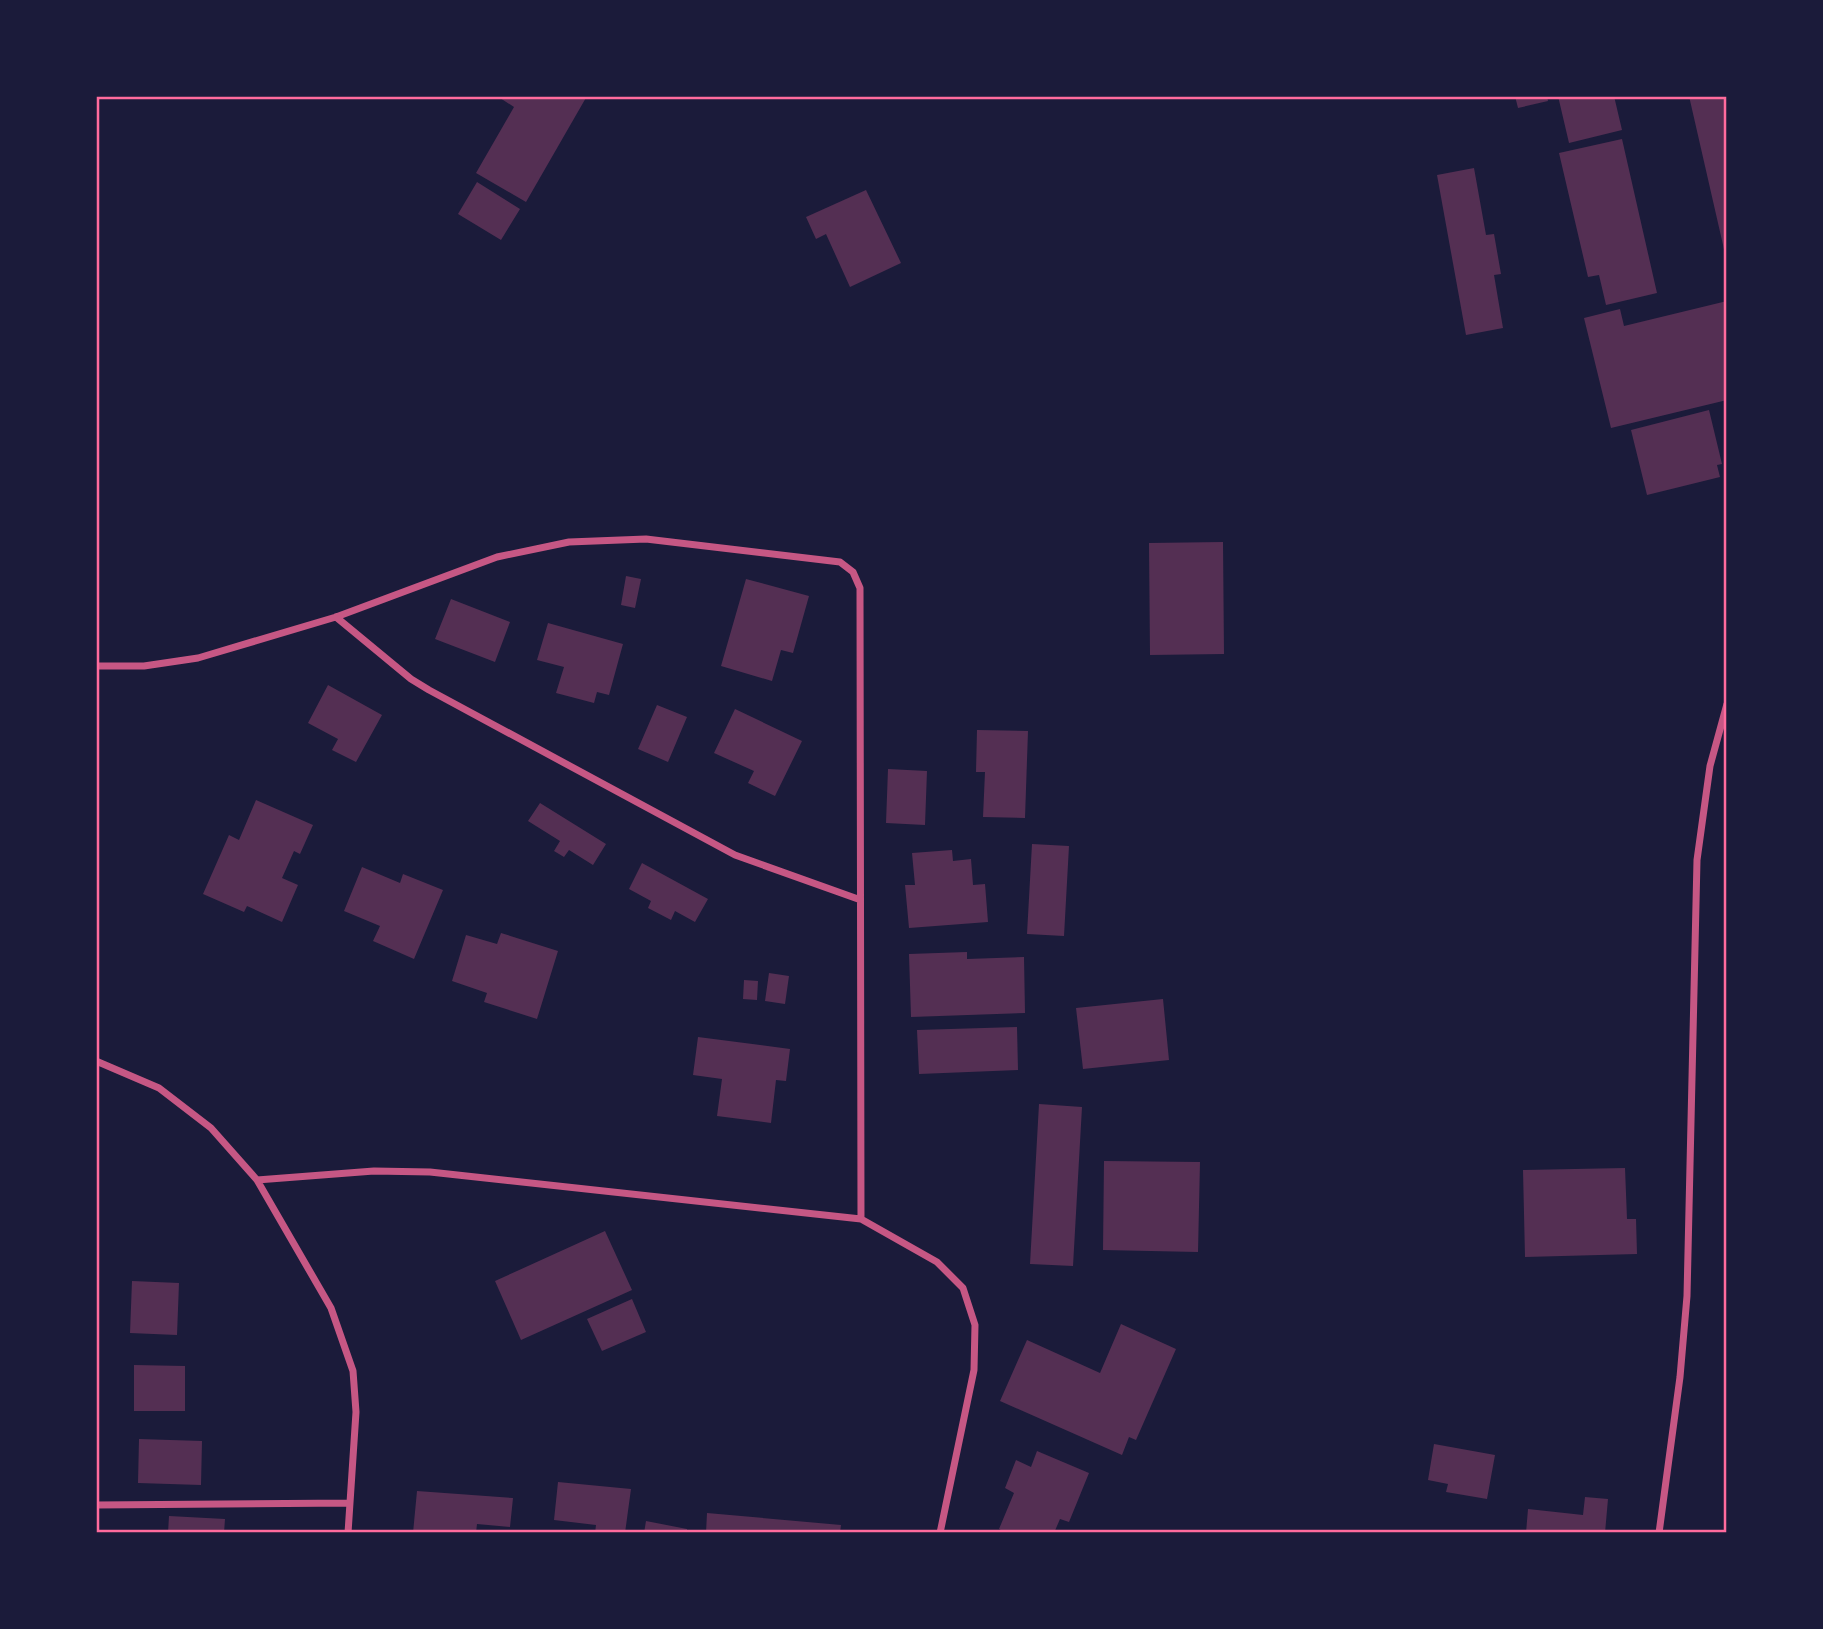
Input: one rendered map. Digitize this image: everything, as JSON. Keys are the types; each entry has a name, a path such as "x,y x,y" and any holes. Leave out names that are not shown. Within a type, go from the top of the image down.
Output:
{"street":[{"path":"96,666 145,666 198,658 336,617 497,557 569,542 646,539 839,562 853,572 860,588 858,899 861,1219"},
{"path":"336,617 411,679 429,690 735,855 858,899"},
{"path":"1659,1533 1680,1377 1687,1296 1697,860 1710,766 1727,704"},
{"path":"96,1061 159,1088 211,1128 257,1180 331,1308 354,1371 356,1412 348,1533"},
{"path":"257,1180 374,1171 430,1172 861,1219 937,1262 962,1288 975,1325 974,1370 940,1533"},
{"path":"96,1505 350,1503"}],"building":[{"path":"497,96 587,96 526,202 476,173 514,107"},
{"path":"1515,96 1547,96 1548,101 1518,108"},
{"path":"1558,96 1614,96 1622,130 1569,143"},
{"path":"1689,96 1727,96 1727,258 1726,258"},
{"path":"1622,139 1657,293 1606,305 1599,275 1588,277 1559,153"},
{"path":"1474,168 1486,235 1494,234 1501,274 1494,275 1503,328 1466,335 1437,175"},
{"path":"477,182 520,209 501,240 458,214"},
{"path":"866,190 901,263 850,287 826,234 816,239 806,217"},
{"path":"1727,301 1727,400 1611,428 1584,318 1620,309 1624,326"},
{"path":"1709,410 1722,464 1717,465 1720,477 1647,495 1631,430"},
{"path":"1223,542 1224,654 1150,655 1149,543"},
{"path":"626,576 641,579 635,608 621,605"},
{"path":"746,579 809,596 793,653 781,650 772,681 721,666"},
{"path":"451,599 510,622 495,662 435,639"},
{"path":"548,623 623,644 609,695 597,692 594,703 556,693 564,667 537,660"},
{"path":"328,685 382,715 356,762 332,750 338,739 308,723"},
{"path":"657,705 687,717 668,762 638,749"},
{"path":"735,709 802,741 775,796 748,783 754,771 714,753"},
{"path":"977,730 1028,731 1025,818 983,817 985,772 976,772"},
{"path":"888,769 927,771 925,825 886,823"},
{"path":"256,800 313,825 300,854 294,851 282,878 298,885 282,922 247,906 244,912 203,894 229,835 239,840"},
{"path":"540,803 606,844 593,865 569,850 564,857 554,851 560,841 528,821"},
{"path":"1032,844 1069,846 1064,936 1027,934"},
{"path":"952,850 953,861 971,859 973,885 985,884 988,922 909,928 905,885 915,885 912,853"},
{"path":"642,863 708,899 695,922 675,911 671,920 648,908 651,901 629,889"},
{"path":"362,867 400,883 403,874 443,890 414,959 373,941 380,926 344,911"},
{"path":"501,933 558,951 537,1019 484,1002 487,993 452,981 466,935 497,944"},
{"path":"967,952 967,959 1024,957 1025,1013 911,1017 909,954"},
{"path":"769,973 789,976 785,1004 765,1001"},
{"path":"744,980 758,981 757,1000 743,999"},
{"path":"1163,999 1169,1060 1083,1069 1076,1008"},
{"path":"1017,1027 1018,1070 919,1074 917,1030"},
{"path":"698,1037 790,1049 786,1081 776,1080 771,1123 717,1116 722,1079 693,1075"},
{"path":"1039,1104 1082,1107 1073,1266 1030,1264"},
{"path":"1104,1161 1200,1162 1198,1252 1103,1250"},
{"path":"1625,1168 1627,1219 1636,1219 1637,1254 1525,1257 1523,1170"},
{"path":"605,1231 632,1290 521,1340 495,1281"},
{"path":"132,1281 179,1283 177,1335 130,1333"},
{"path":"632,1299 646,1332 602,1351 587,1319"},
{"path":"1121,1324 1176,1349 1136,1440 1129,1437 1122,1455 1000,1401 1027,1340 1100,1373"},
{"path":"134,1365 185,1366 185,1411 134,1411"},
{"path":"139,1439 202,1441 201,1485 138,1483"},
{"path":"1434,1444 1495,1455 1487,1499 1446,1492 1448,1484 1428,1480"},
{"path":"1037,1451 1089,1473 1069,1522 1060,1519 1054,1533 1006,1533 999,1529 1014,1493 1005,1488 1016,1460 1031,1467"},
{"path":"558,1482 631,1489 625,1533 595,1533 596,1525 554,1520"},
{"path":"417,1491 513,1498 510,1527 477,1524 476,1533 413,1533"},
{"path":"1585,1497 1608,1499 1605,1533 1526,1533 1528,1509 1583,1515"},
{"path":"707,1513 841,1525 840,1533 706,1533"},
{"path":"169,1516 225,1519 224,1533 168,1533"},
{"path":"646,1521 687,1529 687,1533 644,1533"}]}
